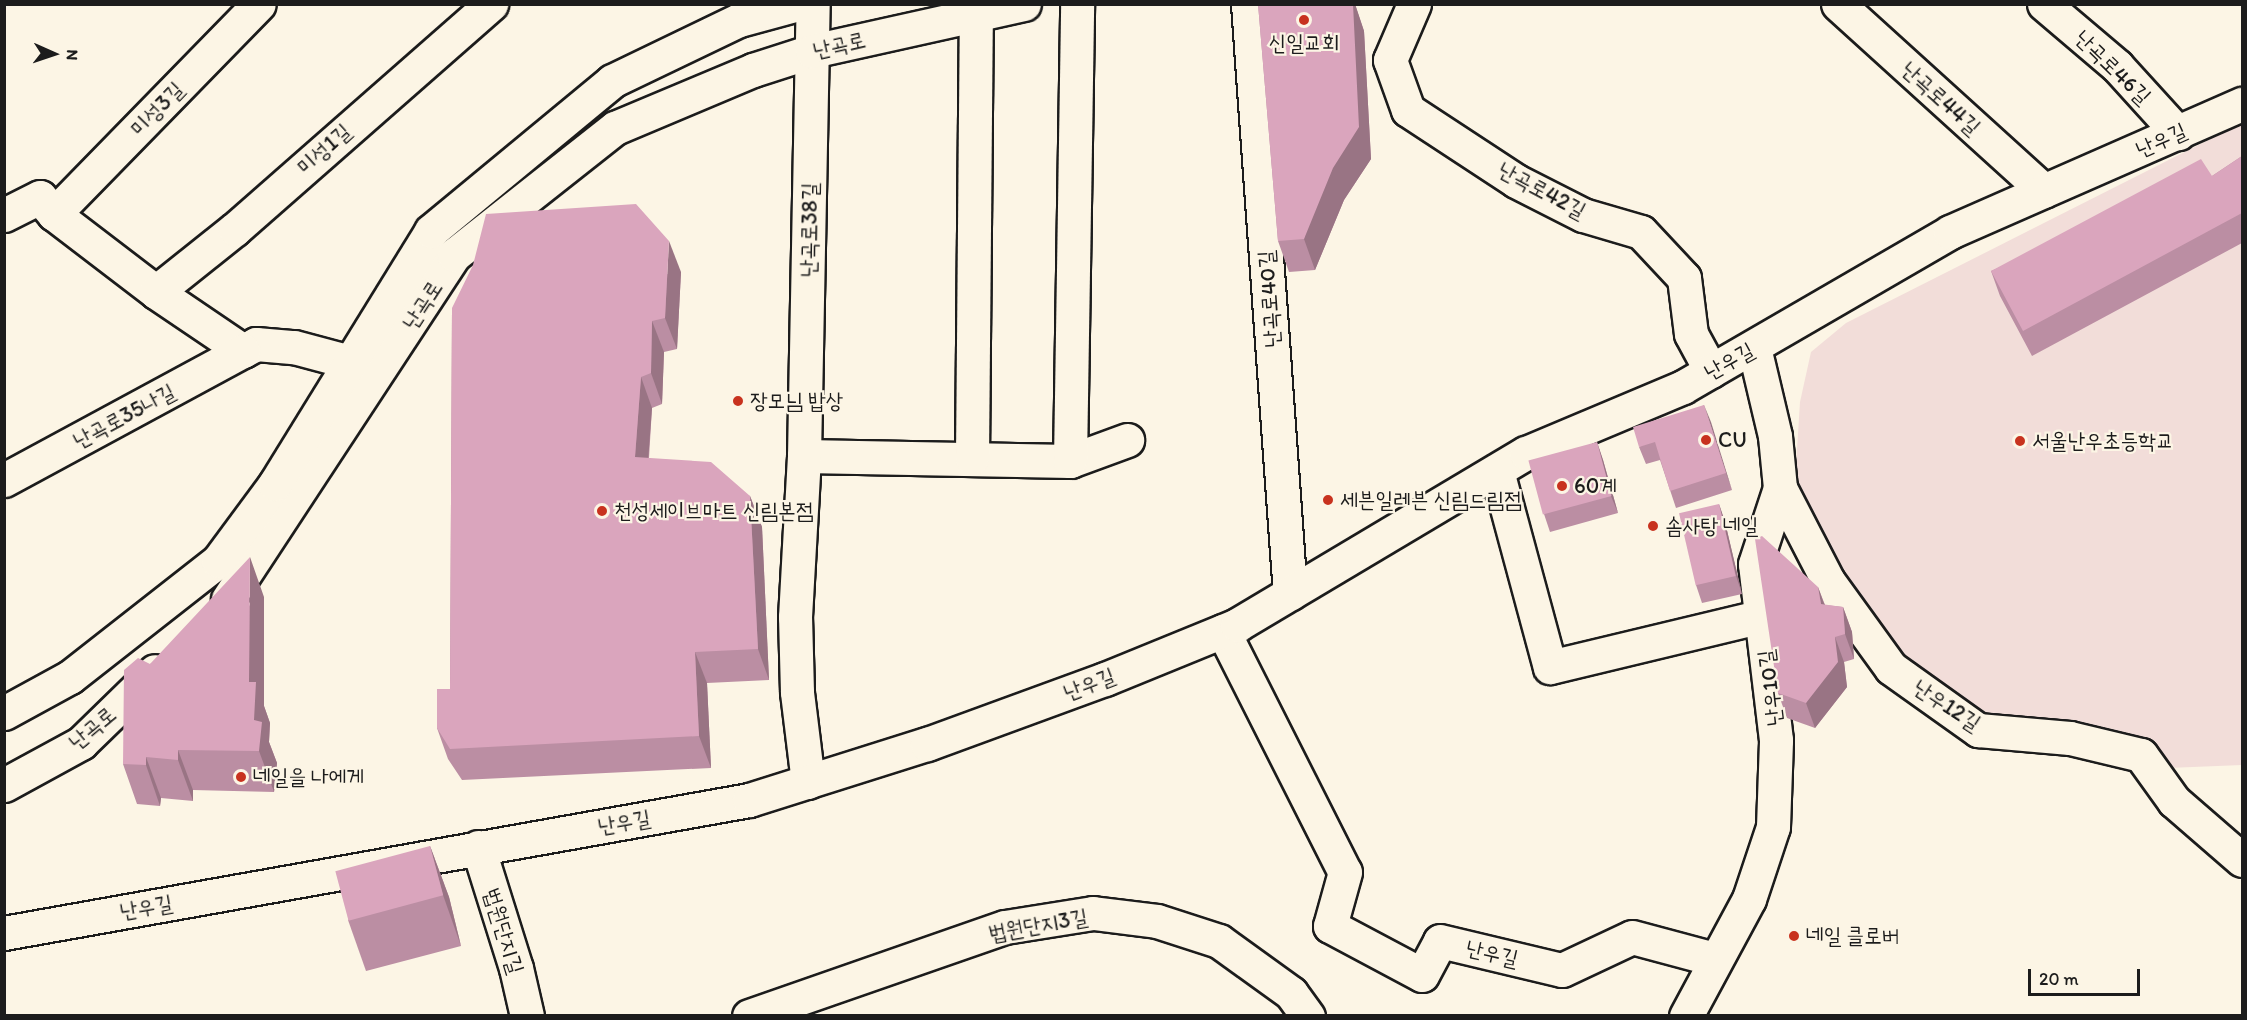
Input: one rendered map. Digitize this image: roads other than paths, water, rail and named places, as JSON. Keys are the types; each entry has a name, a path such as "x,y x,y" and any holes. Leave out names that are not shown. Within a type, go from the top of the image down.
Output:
{"street":[{"name":"미성3길","path":"54,214 259,4"},
{"name":"미성1길","path":"156,292 235,229 491,4"},
{"name":"난곡로","path":"4,713 70,677 218,561 275,484 430,231 612,81 739,20 798,4"},
{"name":"난곡로38길","path":"808,782 797,692 795,617 804,456 813,4"},
{"name":"난곡로","path":"207,623 223,607 454,255 615,128 753,70 812,51 976,9 1024,4"},
{"path":"1070,461 1077,4"},
{"name":"난곡로40길","path":"1248,4 1290,594"},
{"name":"난곡로42길","path":"1414,4 1390,60 1408,110 1516,181 1583,215 1641,232 1684,278 1691,334 1711,371"},
{"name":"난곡로44길","path":"1838,4 2044,192"},
{"name":"난곡로46길","path":"2044,4 2117,66 2178,133"},
{"path":"972,458 976,9"},
{"name":"난우길","path":"4,933 749,800 927,744 1223,631 1290,594 1526,453 1711,371 1950,232 2242,104"},
{"path":"4,215 40,196 54,214 156,292 243,351 256,344 294,347 350,362"},
{"name":"난우10길","path":"1686,1016 1714,959 1749,899 1773,827 1776,740 1755,564 1780,488 1775,436 1754,347"},
{"name":"난곡로35나길","path":"4,480 243,351"},
{"path":"804,456 1070,461 1127,440"},
{"path":"1497,471 1550,667 1762,615"},
{"name":"난우12길","path":"1780,488 1828,581 1891,668 1978,730 2070,738 2141,755 2174,801 2242,860"},
{"name":"난우길","path":"1223,631 1345,872 1330,926 1422,975 1440,941 1562,970 1632,938 1714,959"},
{"name":"난곡로","path":"4,785 81,743 181,647"},
{"name":"법원단지길","path":"478,847 516,1010"},
{"name":"법원단지3길","path":"749,1016 1005,927 1093,913 1158,921 1219,941 1291,993 1308,1016"}],"place":[{"name":"신일교회","path":"1304,20"},
{"name":"장모님 밥상","path":"738,401"},
{"name":"CU","path":"1706,440"},
{"name":"서울난우초등학교","path":"2020,441"},
{"name":"60계","path":"1562,486"},
{"name":"세븐일레븐 신림드림점","path":"1328,500"},
{"name":"천성세이브마트 신림본점","path":"602,511"},
{"name":"솜사탕 네일","path":"1653,526"},
{"name":"네일을 나에게","path":"241,777"},
{"name":"네일 클로버","path":"1794,936"}]}
